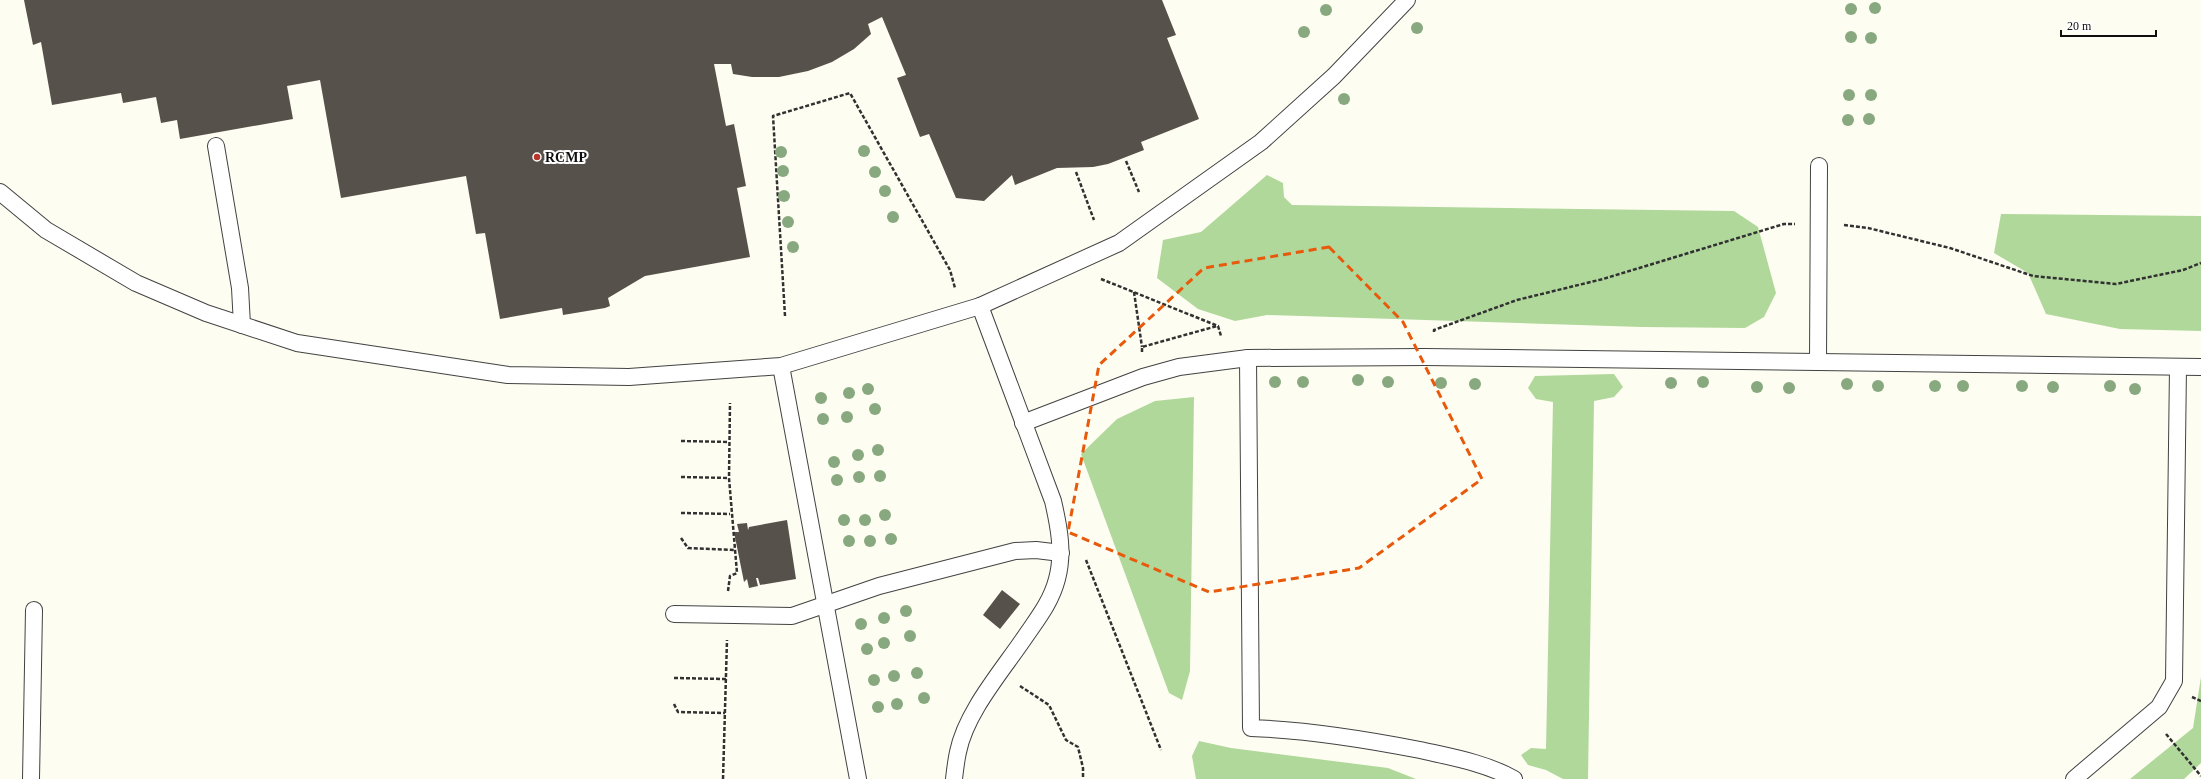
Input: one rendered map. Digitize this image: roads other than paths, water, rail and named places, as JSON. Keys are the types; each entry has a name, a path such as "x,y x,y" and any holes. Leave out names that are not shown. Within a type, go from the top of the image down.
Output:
{"lane":[{"path":"0,192 46,230 136,283 206,313 297,342 508,375 629,377 782,366 980,306 1119,243 1261,142 1334,76 1407,0"},
{"path":"216,146 240,288 242,325"},
{"path":"1818,362 1819,166"},
{"path":"954,779 958,751 968,724 1001,672 1049,603 1057,578 1061,553 1060,532 1053,501 980,306"},
{"path":"1024,423 1143,377 1179,367 1248,358 1335,356 2201,367"},
{"path":"1248,358 1251,728 1288,730 1380,742 1475,763 1514,779"},
{"path":"782,366 824,604 858,779"},
{"path":"2074,779 2151,715 2159,707 2174,681 2178,367"},
{"path":"674,614 792,616 879,586 1015,550 1036,550 1061,553"},
{"path":"31,779 34,610"}],"place":[{"name":"RCMP","path":"537,157"}]}
